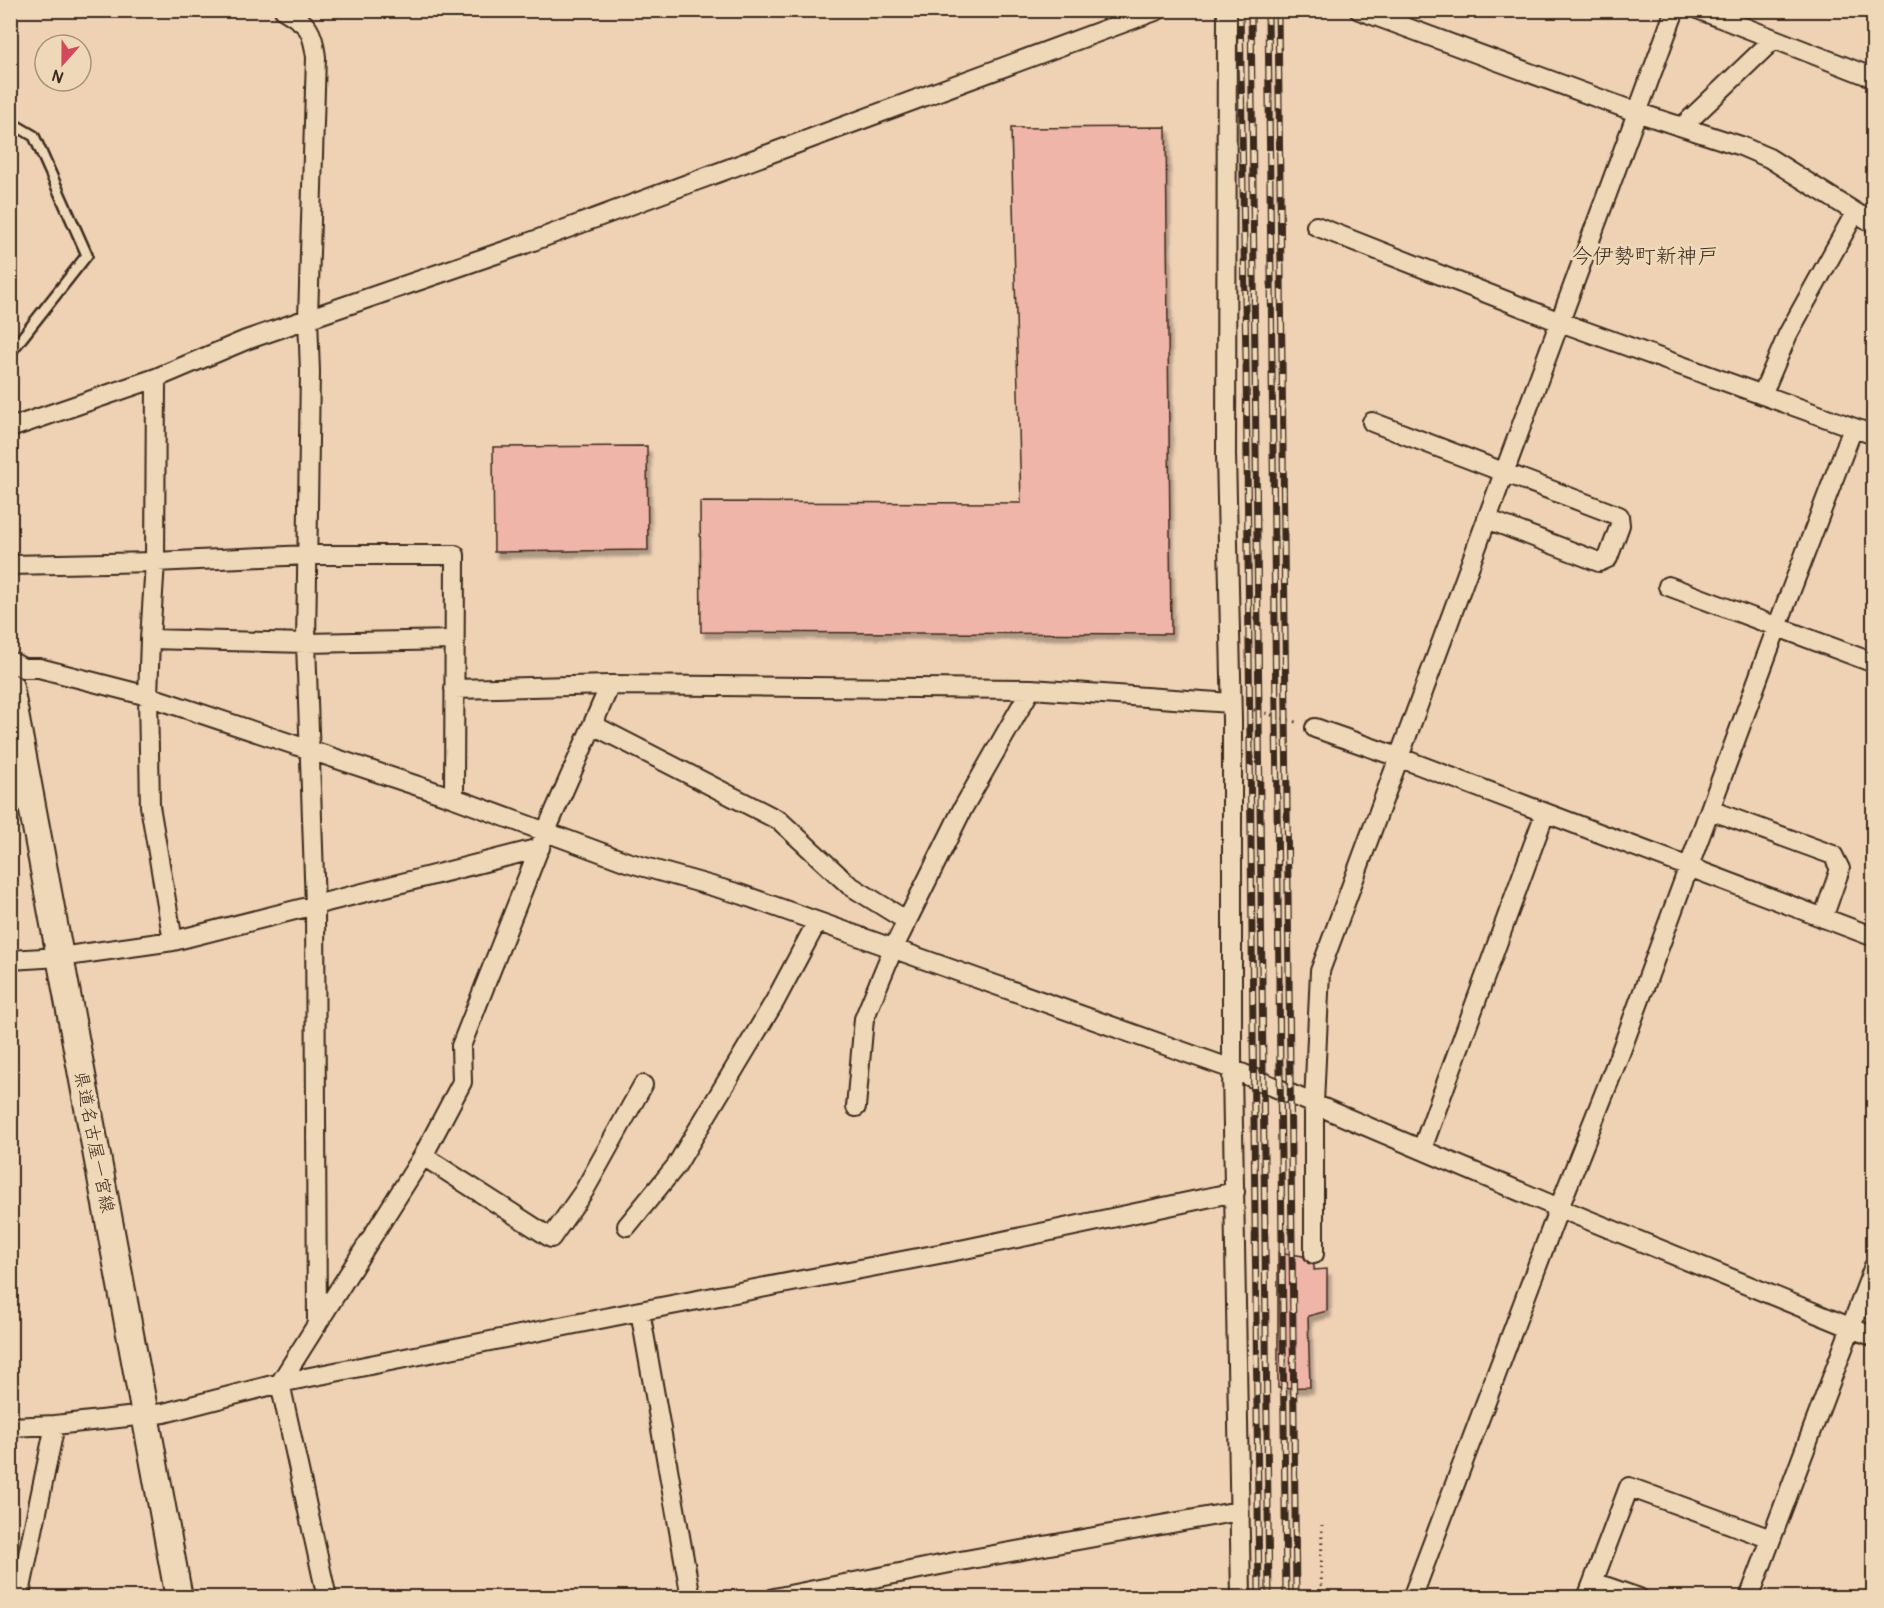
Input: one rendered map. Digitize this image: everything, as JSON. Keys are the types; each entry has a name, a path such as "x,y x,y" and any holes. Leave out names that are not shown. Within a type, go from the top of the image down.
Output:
{"main road":[{"name":"県道名古屋一宮線","path":"10,687 180,1598"}],"street":[{"path":"284,10 307,25 313,36 316,57 308,318 310,372 306,643 315,906 317,1325"},
{"path":"10,428 156,378 246,340 515,248 1158,10"},
{"path":"1227,10 1226,455 1231,703 1232,1069 1241,1598"},
{"path":"1359,10 1636,112 1741,146 1768,158 1874,224"},
{"path":"1314,1254 1314,1104 1320,971 1675,10"},
{"path":"1700,10 1874,78"},
{"path":"1682,127 1773,40"},
{"path":"1762,395 1788,334 1855,213"},
{"path":"1316,226 1560,322 1874,435"},
{"path":"156,378 155,562 148,696 150,806 173,941"},
{"path":"1372,422 1619,516 1620,525 1608,558 1599,562 1487,519"},
{"path":"1412,1598 1559,1208 1621,1052 1777,627 1853,428"},
{"path":"10,565 155,562 308,555 455,555 454,798"},
{"path":"1668,586 1874,663"},
{"path":"150,639 306,643 454,640"},
{"path":"10,661 23,668 39,668 148,696 454,798 543,840 740,894 1232,1069 1559,1208 1874,1337"},
{"path":"454,689 610,685 1031,689 1231,703"},
{"path":"327,1598 280,1383 423,1156 462,1082 461,1046 543,840 610,685"},
{"path":"856,1107 864,1019 893,949 963,808 1031,689"},
{"path":"594,725 780,821 849,885 907,921"},
{"path":"1315,728 1398,757 1874,937"},
{"path":"1710,810 1833,855 1840,869 1823,918"},
{"path":"1422,1149 1545,813"},
{"path":"10,960 60,957 173,941 315,906 543,840"},
{"path":"627,1226 676,1166 775,1001 818,922"},
{"path":"423,1156 551,1238 584,1191 643,1085"},
{"path":"10,1427 55,1425 164,1413 280,1383 965,1249 1235,1192"},
{"path":"1749,1598 1874,1266"},
{"path":"640,1311 691,1598"},
{"path":"18,1598 55,1425"},
{"path":"1639,1598 1590,1590 1629,1487 1771,1539"},
{"path":"774,1598 955,1562 1239,1511"}],"lane":[{"path":"10,122 34,136 87,255 10,353"}],"path":[{"path":"1231,703 1315,728"},
{"path":"1321,1598 1322,1525"}],"building":[{"path":"1166,127 1171,634 701,632 700,502 1021,503 1011,128"},
{"path":"647,446 648,550 494,552 493,447"},
{"path":"1278,1252 1303,1256 1308,1263 1314,1265 1314,1270 1327,1269 1327,1311 1308,1316 1310,1387 1278,1388"}],"railway":[{"path":"1240,10 1259,1598"},
{"path":"1251,10 1269,1598"},
{"path":"1268,10 1286,1598"},
{"path":"1278,10 1296,1598"}],"district":[{"name":"今伊勢町新神戸","path":"1645,256"}]}
